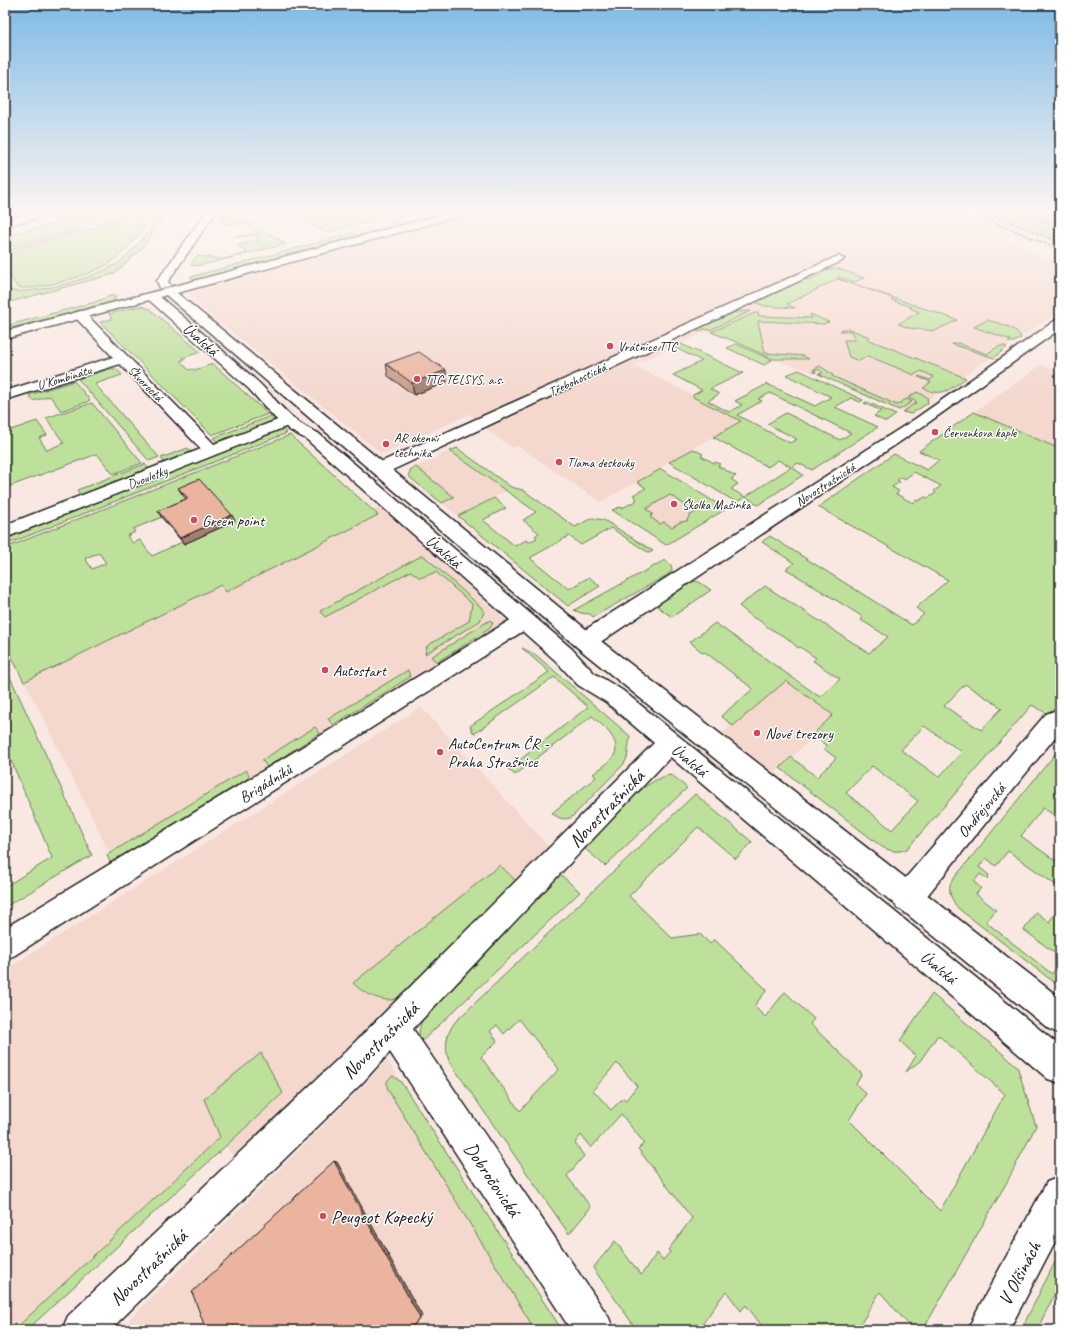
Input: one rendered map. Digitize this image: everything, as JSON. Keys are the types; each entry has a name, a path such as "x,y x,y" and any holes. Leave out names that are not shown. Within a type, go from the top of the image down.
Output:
{"street":[{"path":"165,286 172,274"},
{"path":"165,286 206,274"},
{"path":"5,335 80,315 147,290 212,274"},
{"name":"Třebohostická","path":"380,468 804,274"},
{"name":"Úvalská","path":"165,286 312,412 586,640 907,898 1060,1018"},
{"name":"Úvalská","path":"147,290 254,386 266,401 288,421 302,433 312,436 564,655 576,671 597,689 614,696 1060,1067"},
{"path":"5,325 75,306 102,296"},
{"name":"Škvorecká","path":"80,315 212,451"},
{"name":"Novostrašnická","path":"564,655 920,422 1060,323"},
{"name":"U Kombinátu","path":"5,396 122,359"},
{"name":"Dvouletky","path":"5,532 312,412"},
{"name":"Brigádníků","path":"5,945 546,607"},
{"name":"Ondřejovská","path":"907,898 1054,721"},
{"name":"Novostrašnická","path":"82,1330 393,1028 669,743"},
{"name":"Dobročovická","path":"393,1028 594,1330"},
{"name":"V Olšinách","path":"988,1330 1060,1195"}],"shaded area":[{"path":"251,274 1060,274 1060,311 907,414 818,374 773,359 711,332 706,332 634,365 741,421 659,468 726,509 669,543 620,507 622,508 636,501 636,497 633,495 646,488 637,482 600,502 518,446 512,448 491,433 470,414 382,454 202,308 189,294 192,291"},
{"path":"1041,365 1060,372 1060,449 974,412"},
{"path":"450,451 506,491 458,516 408,476 411,469"},
{"path":"380,507 508,622 116,866 23,678"},
{"path":"786,681 834,715 772,776 720,735"},
{"path":"421,707 552,850 360,1038 234,1157 219,1137 14,1330 5,1330 5,970"},
{"path":"387,1060 562,1330 119,1330 361,1088"}],"green space":[{"path":"9,274 84,274 50,285 25,288 17,287"},
{"path":"96,274 113,274 6,303 5,284 9,290 32,290 62,285"},
{"path":"200,274 219,274 194,281 190,277"},
{"path":"819,274 854,274 864,278 854,282 839,277 837,278 957,320 935,331 909,328 898,324 919,312 910,308 912,307 891,300 893,298 838,279 787,304 795,308 765,306 757,303 758,301 806,279 809,280"},
{"path":"115,294 117,296 113,298 117,302 5,332 5,326 95,302"},
{"path":"140,306 150,309 200,352 183,358 184,360 180,361 189,370 194,370 213,364 268,414 212,435 100,322 112,319 109,314"},
{"path":"751,311 710,330 704,329 699,332 697,329 735,312"},
{"path":"758,313 759,316 812,318 810,314 829,322 823,324 758,321 765,353 804,356 809,359 773,359 711,332"},
{"path":"987,320 1012,328 1021,338 1014,342 1008,342 1011,340 974,327"},
{"path":"842,329 849,329 870,337 867,339 966,378 946,391 930,391 923,388 931,382 918,377 919,376 930,380 934,377 921,371 914,375 868,356 859,361 849,357 844,340 855,340 851,331 840,331"},
{"path":"958,343 987,354 999,346 1007,347 994,358 952,344"},
{"path":"681,344 743,373 710,389 719,394 708,401 729,412 742,405 735,401 767,384 815,406 831,397 786,375 799,370 863,400 860,402 851,398 835,407 878,427 812,470 798,463 792,467 803,475 758,505 746,497 736,502 669,462 693,449 703,454 701,456 714,463 716,462 720,464 718,466 736,476 731,479 738,484 731,489 745,497 791,467 778,460 768,467 713,437 741,421 693,397 693,395 702,390 673,375 702,361 673,347","holes":["770,393 851,433 840,440 786,413 767,424 797,439 790,443 737,415 762,401 758,399"]},
{"path":"736,344 772,360 764,365 727,348"},
{"path":"820,366 833,375 832,376 897,405 906,399 912,402 899,410 818,374 823,373 820,370 814,369"},
{"path":"109,369 117,369 122,375 95,384 159,457 149,461 78,379"},
{"path":"74,381 90,400 61,411 50,396 33,401 29,395"},
{"path":"917,392 927,397 928,403 911,414 903,412 917,402 908,398"},
{"path":"867,402 896,415 886,422 874,416 881,411 864,403"},
{"path":"92,403 142,463 113,474 97,454 5,488 5,432 37,421 47,435 39,438 47,450 64,443 46,418"},
{"path":"974,412 1060,449 1060,721 1032,705 907,849 894,851 882,847 780,768 791,757 817,777 836,758 824,749 827,746 812,735 833,715 786,681 733,726 721,716 753,689 690,642 715,623 820,697 840,679 813,661 816,658 800,647 798,648 787,638 769,628 756,618 755,619 739,606 765,586 869,653 888,637 861,620 863,617 786,569 794,563 762,542 770,536 912,625 924,614 916,608 948,580 818,507 894,454 927,470 939,460 919,451","holes":["914,472 941,486 934,491 936,493 928,498 925,497 918,501 916,500 913,503 896,494 899,491 892,487 900,482 897,480 902,477 905,479","965,684 1002,708 981,730 944,706","924,726 962,752 939,777 901,750","872,766 918,801 892,830 846,793"]},
{"path":"271,416 276,421 225,440 217,441 213,438"},
{"path":"281,428 287,433 5,545 5,537"},
{"path":"290,435 378,515 226,592 221,585 24,682 5,643 5,548","holes":["195,509 182,542 152,556 140,540 133,543 127,536 135,532 133,529 162,517","99,553 106,563 92,569 85,558"]},
{"path":"188,448 192,452 165,463 161,458"},
{"path":"457,448 511,487 523,490 575,527 592,518 604,520 653,551 649,553 611,528 581,545 569,536 530,558 569,589 589,577 600,586 568,606 458,516 494,498 506,508 483,520 515,546 526,540 529,542 537,538 535,536 539,533 523,520 536,512 450,451"},
{"path":"145,464 149,469 81,496 77,490"},
{"path":"416,467 454,497 442,503 408,476 411,469"},
{"name":"Školka Mašinka","path":"661,469 726,509 666,545 612,510 620,507 622,508 636,501 636,497 633,495 646,488 637,482","holes":["670,495 696,512 689,516 687,521 680,522 672,527 664,522 660,524 650,517 653,514 646,509"]},
{"path":"423,555 481,607 484,612 480,621 425,654 427,646 469,621 472,604 436,572 420,578 411,571 325,617 320,611"},
{"path":"665,560 671,565 672,570 669,574 593,617 590,614 581,613 574,610"},
{"path":"694,581 699,582 711,590 672,617 658,607 659,602"},
{"path":"490,620 493,623 489,629 437,662 431,657"},
{"path":"522,648 536,655 630,736 627,758 624,764 572,817 566,819 552,813 596,777 593,774 609,762 615,754 616,747 611,735 592,716 515,775 508,769 588,707 554,677 474,734 470,726 549,672"},
{"path":"5,666 92,855 5,907 5,884 6,886 52,858 5,746"},
{"path":"408,670 410,677 333,725 328,719"},
{"path":"315,727 320,733 267,767 262,760"},
{"path":"1060,748 1060,819 1043,808 1021,836 1060,864 1060,888 1008,851 996,866 986,858 979,867 989,875 987,879 980,874 974,882 981,888 976,894 996,910 986,922 1052,974 1060,962 1060,987 959,909 952,899 950,885"},
{"path":"246,770 250,777 110,863 107,855"},
{"path":"672,775 687,788 605,866 583,847 637,793 661,777"},
{"path":"695,794 752,842 736,859 698,827 629,896 672,938 700,934 710,944 714,939 767,990 754,1006 765,1017 785,992 814,1019 810,1024 862,1074 856,1084 866,1094 849,1120 940,1211 1005,1094 938,1035 920,1061 906,1072 916,1056 900,1041 932,994 1017,1066 1036,1126 1008,1180 923,1330 913,1330 880,1292 857,1330 765,1330 746,1305 741,1311 726,1291 698,1330 637,1330 593,1268 615,1241 641,1275 657,1253 663,1260 670,1252 668,1250 692,1218 638,1149 644,1143 621,1114 591,1148 581,1135 575,1143 584,1156 567,1176 591,1207 569,1234 449,1061 446,1046 448,1036 455,1022","holes":["519,1019 559,1069 520,1111 481,1057 497,1041 490,1031 497,1025 504,1034","617,1063 637,1086 626,1100 623,1098 611,1110 593,1090"]},
{"path":"500,865 516,881 459,939 396,999 385,1000 367,994 353,983"},
{"path":"560,874 580,892 421,1042 419,1029 431,1007"},
{"path":"1060,906 1060,957 1024,930 1036,912 1049,922"},
{"path":"261,1053 283,1093 27,1330 14,1330 220,1137 204,1099"},
{"path":"393,1076 401,1082 562,1330 535,1330 388,1090 387,1082"},
{"path":"1060,1252 1060,1283 1037,1330 1021,1330"}],"building":[{"path":"419,352 446,370 412,383 386,364"},
{"path":"199,479 232,515 180,538 158,511 188,498 178,488"},
{"name":"Peugeot Kopecký","path":"334,1161 420,1318 409,1330 206,1330 192,1292"}],"tram line":[{"path":"5,331 215,274"}],"place":[{"name":"Vrátnice TTC","path":"610,346"},
{"name":"TTC TELSYS, a.s.","path":"417,379"},
{"name":"Červenkova kaple","path":"935,432"},
{"name":"AR okenní technika","path":"386,444"},
{"name":"Tlama deskovky","path":"559,462"},
{"name":"Školka Mašinka","path":"674,504"},
{"name":"Green point","path":"194,520"},
{"name":"Autostart","path":"325,670"},
{"name":"Nové trezory","path":"757,733"},
{"name":"AutoCentrum ČR - Praha Strašnice","path":"440,752"},
{"name":"Peugeot Kopecký","path":"323,1216"}]}
